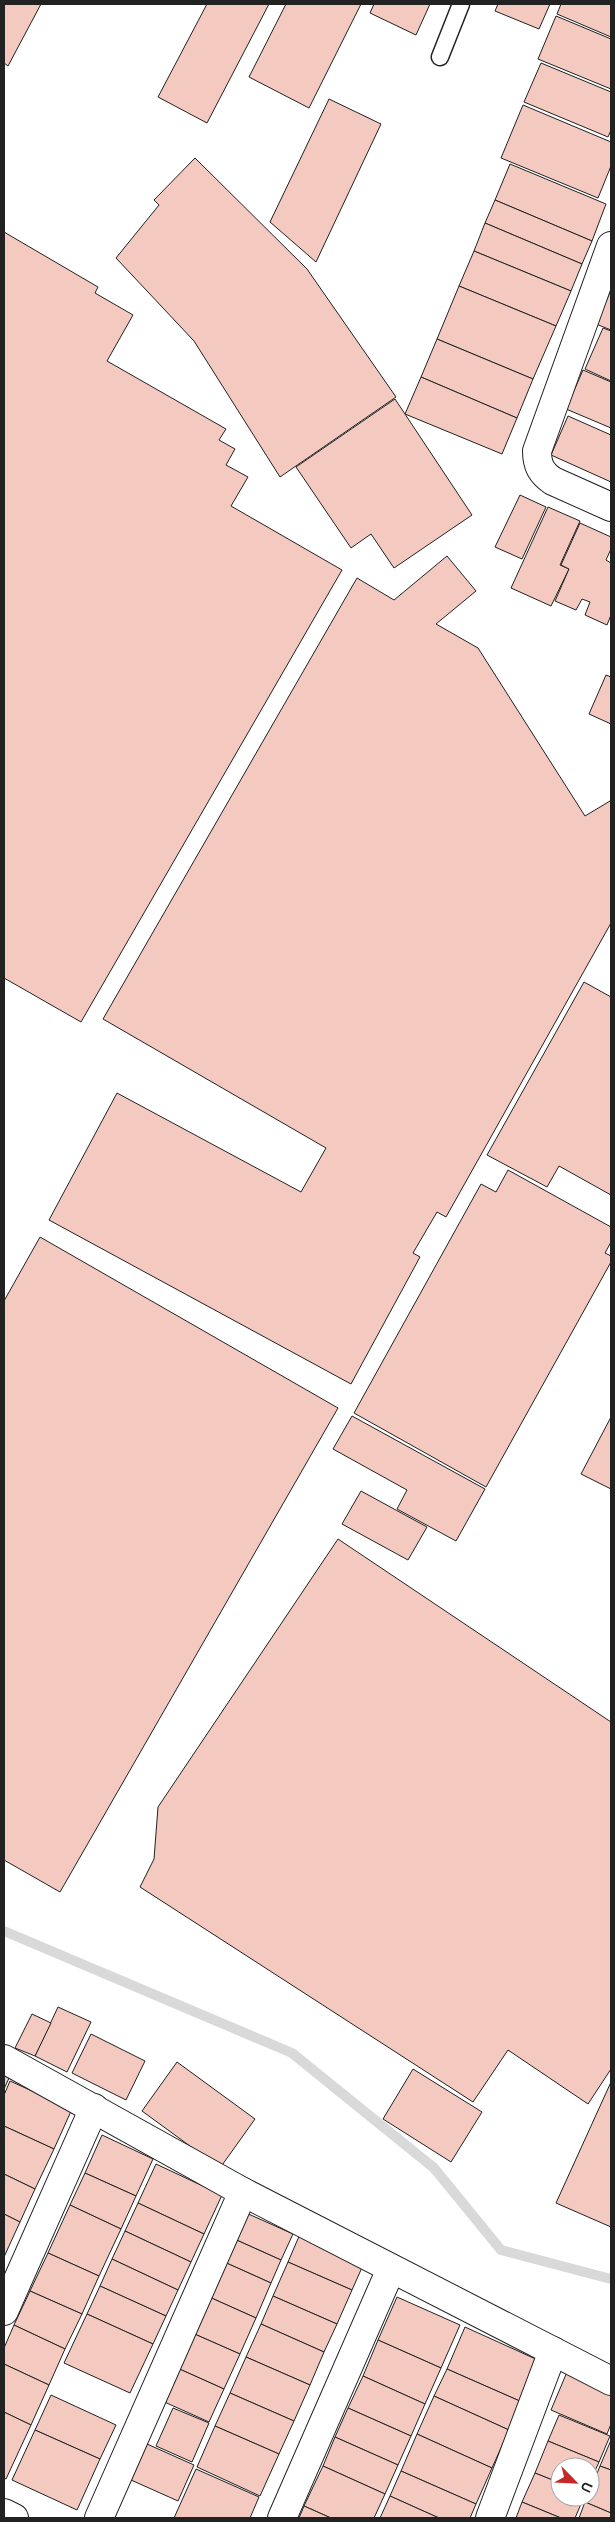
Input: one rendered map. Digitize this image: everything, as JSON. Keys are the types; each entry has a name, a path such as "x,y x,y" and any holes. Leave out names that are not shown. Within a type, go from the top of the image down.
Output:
{"street":[{"path":"611,246 537,451 537,461 544,476 552,481 611,507"},
{"path":"4,2059 243,2192 611,2381"},
{"path":"4,2311 94,2108"},
{"path":"100,2518 243,2192"},
{"path":"282,2518 391,2269"},
{"path":"490,2518 553,2351"},
{"path":"4,2513 14,2518"}],"lane":[{"path":"440,57 461,4"}],"building":[{"path":"4,4 41,4 8,66 4,63"},
{"path":"207,4 269,4 207,123 158,97"},
{"path":"286,4 361,4 309,108 249,77"},
{"path":"374,4 430,4 416,35 370,13"},
{"path":"498,4 550,4 539,29 495,11"},
{"path":"561,4 611,4 611,37 557,14"},
{"path":"556,16 611,39 611,89 538,59"},
{"path":"541,63 611,92 611,130 608,137 524,102"},
{"path":"329,99 381,124 316,262 270,222"},
{"path":"523,105 611,142 611,166 598,198 501,158"},
{"path":"195,158 307,269 396,397 280,477 194,341 116,258 159,205 154,200"},
{"path":"510,164 606,204 592,241 495,200"},
{"path":"495,200 592,241 582,264 485,223"},
{"path":"485,223 582,264 571,291 474,251"},
{"path":"4,232 98,287 95,293 133,315 107,361 226,429 219,440 235,449 226,465 248,477 231,506 342,570 81,1022 4,978"},
{"path":"474,251 571,291 556,326 459,286"},
{"path":"459,286 556,326 533,379 437,339"},
{"path":"611,290 611,330 596,324"},
{"path":"603,328 611,331 611,381 585,369"},
{"path":"437,339 533,379 517,418 421,377"},
{"path":"583,370 611,382 611,428 566,409"},
{"path":"421,377 517,418 502,454 405,414"},
{"path":"395,399 472,515 394,568 371,534 351,548 296,467"},
{"path":"568,416 611,435 611,482 551,455"},
{"path":"520,495 546,507 522,559 495,547"},
{"path":"548,507 580,521 560,565 569,569 551,606 511,588"},
{"path":"580,523 611,537 611,549 606,560 611,563 611,615 607,625 585,615 590,602 582,599 576,610 555,601 569,569 561,565"},
{"path":"447,556 476,591 436,624 478,648 585,816 610,801 611,803 611,923 446,1217 437,1212 413,1253 420,1257 351,1384 49,1220 117,1093 301,1192 326,1148 103,1019 357,578 394,600"},
{"path":"606,675 611,677 611,724 589,714"},
{"path":"584,982 611,997 611,1195 559,1166 547,1187 487,1155"},
{"path":"508,1170 611,1227 611,1242 605,1253 611,1256 611,1262 486,1487 354,1413 481,1184 496,1192"},
{"path":"40,1237 338,1408 60,1892 4,1860 4,1301"},
{"path":"352,1416 485,1489 456,1541 397,1509 407,1490 333,1449"},
{"path":"611,1417 611,1489 581,1474"},
{"path":"361,1491 427,1527 408,1560 342,1524"},
{"path":"338,1539 611,1722 611,2069 588,2104 508,2050 473,2102 140,1887 154,1859 158,1807"},
{"path":"58,2007 91,2022 67,2072 35,2056"},
{"path":"32,2014 51,2023 35,2056 15,2048"},
{"path":"91,2034 145,2061 126,2100 72,2073"},
{"path":"177,2062 255,2119 220,2168 142,2111"},
{"path":"413,2069 482,2112 451,2162 383,2119"},
{"path":"4,2073 10,2076 4,2089"},
{"path":"10,2081 72,2109 54,2149 4,2126 4,2095"},
{"path":"611,2082 611,2227 556,2203"},
{"path":"4,2126 54,2149 35,2189 4,2174"},
{"path":"102,2135 153,2159 136,2196 85,2173"},
{"path":"156,2164 222,2195 204,2234 138,2203"},
{"path":"85,2173 136,2196 121,2229 70,2205"},
{"path":"4,2174 35,2189 20,2222 4,2214"},
{"path":"138,2203 204,2234 191,2262 125,2231"},
{"path":"70,2205 121,2229 99,2276 48,2253"},
{"path":"244,2212 293,2234 281,2260 232,2238"},
{"path":"4,2214 20,2222 4,2257"},
{"path":"125,2231 191,2262 178,2290 112,2259"},
{"path":"300,2234 364,2263 352,2290 288,2262"},
{"path":"232,2238 281,2260 271,2283 222,2261"},
{"path":"48,2253 99,2276 82,2314 30,2291"},
{"path":"112,2259 178,2290 166,2316 100,2286"},
{"path":"222,2261 271,2283 256,2318 207,2296"},
{"path":"288,2262 352,2290 337,2324 273,2296"},
{"path":"100,2286 166,2316 153,2344 87,2314"},
{"path":"30,2291 82,2314 65,2349 14,2325"},
{"path":"207,2296 256,2318 240,2354 190,2332"},
{"path":"273,2296 337,2324 324,2352 261,2324"},
{"path":"397,2297 460,2325 441,2368 378,2340"},
{"path":"87,2314 153,2344 130,2393 64,2363"},
{"path":"261,2324 324,2352 310,2385 246,2357"},
{"path":"14,2325 65,2349 49,2385 4,2364 4,2348"},
{"path":"465,2327 540,2361 522,2402 447,2369"},
{"path":"190,2332 240,2354 224,2389 175,2367"},
{"path":"378,2340 441,2368 425,2404 363,2376"},
{"path":"246,2357 310,2385 294,2421 230,2393"},
{"path":"4,2364 49,2385 31,2425 4,2412"},
{"path":"175,2367 224,2389 209,2422 160,2400"},
{"path":"447,2369 522,2402 509,2430 434,2396"},
{"path":"567,2372 611,2391 611,2424 607,2434 551,2410"},
{"path":"363,2376 425,2404 411,2436 348,2408"},
{"path":"230,2393 294,2421 279,2454 215,2426"},
{"path":"51,2395 116,2425 100,2459 35,2430"},
{"path":"434,2396 509,2430 492,2468 417,2434"},
{"path":"173,2408 209,2423 192,2462 156,2446"},
{"path":"348,2408 411,2436 398,2465 335,2437"},
{"path":"4,2412 31,2425 6,2479 4,2478"},
{"path":"559,2415 610,2436 600,2460 600,2457 587,2457 548,2441"},
{"path":"215,2426 279,2454 260,2496 197,2467"},
{"path":"35,2430 100,2459 77,2510 12,2480"},
{"path":"417,2434 492,2468 476,2504 401,2471"},
{"path":"335,2437 398,2465 385,2494 323,2466"},
{"path":"611,2440 611,2470 600,2466"},
{"path":"548,2441 587,2457 550,2457 550,2479 535,2473"},
{"path":"147,2444 194,2465 178,2501 131,2480"},
{"path":"323,2466 385,2494 374,2518 331,2518 304,2506"},
{"path":"600,2466 611,2470 611,2513 597,2507 600,2507"},
{"path":"196,2469 259,2497 250,2518 174,2518"},
{"path":"401,2471 476,2504 470,2518 439,2518 390,2496"},
{"path":"535,2473 550,2479 550,2507 580,2507 575,2518 561,2518 522,2502"},
{"path":"390,2496 439,2518 380,2518"},
{"path":"522,2502 561,2518 516,2518"},
{"path":"304,2506 331,2518 299,2518"},
{"path":"583,2507 597,2507 611,2513 611,2518 579,2518"}],"waterway":[{"path":"4,1931 292,2053 434,2168 501,2250 611,2279"}]}
